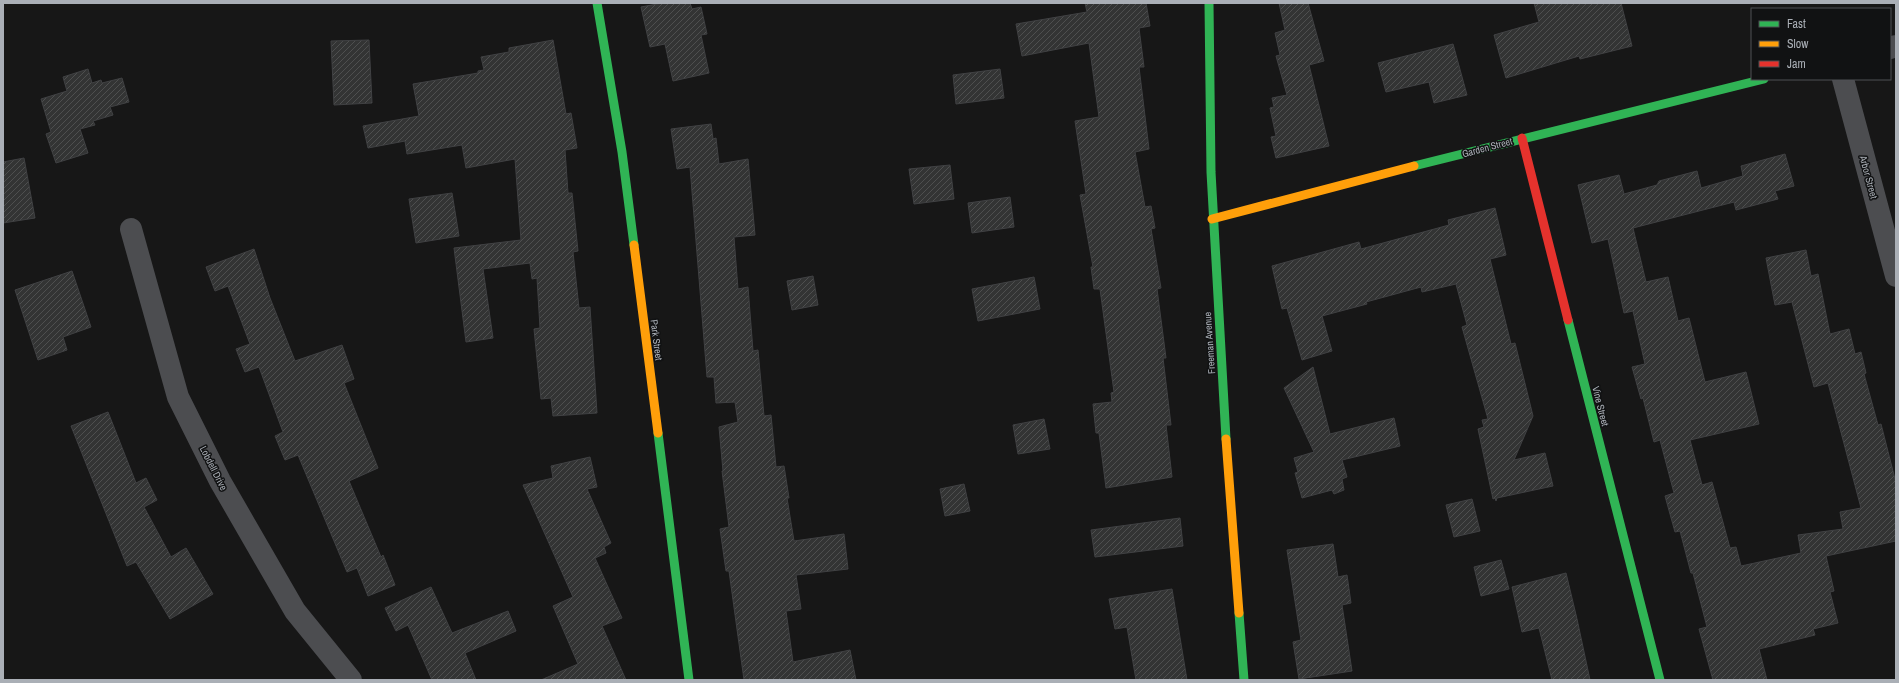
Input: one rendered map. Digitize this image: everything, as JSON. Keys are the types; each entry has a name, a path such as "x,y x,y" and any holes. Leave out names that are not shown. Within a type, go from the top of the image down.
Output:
{"street":[{"name":"Park Street","path":"597,3 622,152 689,680"},
{"name":"Freeman Avenue","path":"1210,3 1208,94 1212,219 1244,680"},
{"name":"Garden Street","path":"1212,219 1522,138 1760,80"},
{"name":"Arbor Street","path":"1843,80 1896,276"},
{"name":"Vine Street","path":"1522,138 1660,680"},
{"name":"Lobdell Drive","path":"131,229 178,396 220,481 295,611 351,680"}],"building":[{"path":"662,3 690,3 692,9 701,7 707,34 701,35 709,73 673,81 665,44 650,47 641,7"},
{"path":"1085,3 1146,3 1150,26 1139,28 1144,67 1139,67 1149,149 1135,152 1145,207 1151,206 1155,228 1151,229 1161,288 1157,289 1166,358 1163,358 1171,425 1166,425 1172,477 1106,488 1099,433 1096,433 1093,404 1112,402 1111,393 1114,392 1100,289 1094,289 1091,267 1093,267 1080,195 1086,194 1075,121 1099,117 1089,43 1022,56 1016,24 1087,12"},
{"path":"1279,3 1308,3 1324,61 1309,65 1329,146 1276,158 1271,137 1276,136 1270,108 1274,107 1272,98 1287,95 1276,56 1280,55 1275,33 1285,30"},
{"path":"1534,3 1621,3 1632,46 1580,59 1579,56 1506,78 1494,35 1539,22"},
{"path":"369,40 372,103 334,105 331,41"},
{"path":"553,40 566,114 571,113 577,148 565,150 568,193 572,193 578,251 573,252 579,308 590,307 597,413 553,416 551,398 541,399 534,329 540,328 537,278 532,279 530,263 483,269 493,338 466,342 454,248 521,240 515,159 466,168 462,145 407,154 405,141 368,148 363,126 419,116 413,84 478,73 478,71 484,70 481,57 509,52 509,48"},
{"path":"1453,44 1467,95 1434,103 1429,82 1386,92 1378,63"},
{"path":"88,69 92,83 101,80 102,83 122,78 129,102 110,107 113,115 93,121 95,125 80,129 88,153 56,163 46,134 51,132 41,99 67,91 63,77"},
{"path":"1000,69 1004,98 956,104 953,75"},
{"path":"711,124 713,139 716,138 719,164 748,159 755,235 734,237 738,289 748,287 753,351 758,350 764,416 771,415 776,467 784,466 789,498 787,498 794,541 844,534 848,569 796,575 801,609 786,611 793,662 850,650 856,680 744,680 729,571 726,571 720,529 729,527 722,471 719,427 738,422 735,402 716,403 714,377 707,377 690,167 677,169 671,129"},
{"path":"1785,154 1794,186 1775,191 1778,199 1736,210 1734,202 1633,228 1646,282 1668,277 1678,321 1689,318 1705,382 1746,372 1759,424 1690,440 1702,485 1712,482 1730,548 1736,547 1741,566 1801,553 1798,535 1843,529 1840,512 1861,508 1828,383 1814,387 1792,302 1775,305 1766,258 1806,250 1811,276 1818,274 1830,334 1849,329 1855,354 1861,352 1866,373 1864,374 1878,425 1881,424 1896,483 1896,541 1826,556 1834,591 1830,592 1838,623 1813,629 1815,635 1759,649 1767,680 1713,680 1699,629 1707,627 1693,573 1691,573 1680,531 1675,532 1665,496 1674,493 1660,440 1654,442 1643,398 1641,399 1632,367 1645,364 1633,311 1624,313 1608,239 1592,243 1578,185 1619,175 1624,194 1657,185 1659,181 1697,171 1701,188 1743,176 1741,166"},
{"path":"24,158 35,218 3,223 3,162"},
{"path":"950,165 954,199 914,204 909,169"},
{"path":"452,193 459,236 416,243 409,199"},
{"path":"1010,197 1014,227 972,233 968,203"},
{"path":"1495,208 1506,255 1490,259 1511,344 1515,343 1533,416 1514,460 1545,453 1553,486 1497,498 1496,501 1495,498 1493,499 1478,429 1484,427 1482,420 1488,419 1462,327 1467,325 1456,284 1422,292 1421,287 1322,316 1332,351 1302,360 1287,308 1282,309 1272,266 1359,242 1361,249 1449,225 1448,220"},
{"path":"254,249 270,298 295,361 342,345 354,379 344,383 378,468 349,481 381,557 383,555 395,585 368,596 357,568 347,572 298,455 285,460 275,436 283,432 259,367 245,372 236,349 250,344 228,286 215,291 206,267"},
{"path":"72,271 91,327 63,337 67,350 38,360 15,290"},
{"path":"813,276 818,305 792,310 787,281"},
{"path":"1034,277 1040,309 978,321 972,289"},
{"path":"1313,367 1330,434 1394,418 1400,446 1342,460 1347,477 1342,479 1344,490 1334,494 1332,490 1302,498 1295,473 1298,472 1294,458 1314,452 1284,388"},
{"path":"108,412 136,483 146,478 157,500 144,507 171,557 186,548 213,594 170,619 136,562 127,566 71,426"},
{"path":"1044,419 1050,449 1018,454 1013,425"},
{"path":"590,457 597,487 587,489 611,543 604,547 606,553 595,558 622,618 602,626 626,680 541,680 578,664 553,606 573,597 523,485 553,478 551,466"},
{"path":"964,484 970,511 945,516 940,489"},
{"path":"1472,499 1480,531 1454,537 1446,505"},
{"path":"1180,518 1183,546 1095,557 1091,530"},
{"path":"1333,544 1338,577 1347,575 1351,603 1342,605 1352,671 1299,679 1293,642 1301,640 1287,550"},
{"path":"1501,560 1509,589 1481,596 1474,567"},
{"path":"1566,573 1590,680 1552,680 1539,628 1522,632 1512,587"},
{"path":"431,587 452,633 508,611 516,631 465,653 476,680 432,680 408,625 396,631 385,608"},
{"path":"1172,589 1187,680 1136,680 1127,627 1115,629 1109,599"}],"traffic: fast":[{"path":"597,3 622,152 634,245"},
{"path":"1209,3 1211,172 1226,439"},
{"path":"1414,166 1760,80"},
{"path":"1568,320 1660,680"},
{"path":"658,433 689,680"},
{"path":"1239,613 1244,680"}],"traffic: slow":[{"path":"1212,219 1414,166"},
{"path":"634,245 658,433"},
{"path":"1226,439 1239,613"}],"traffic: jam":[{"path":"1522,138 1568,320"}]}
